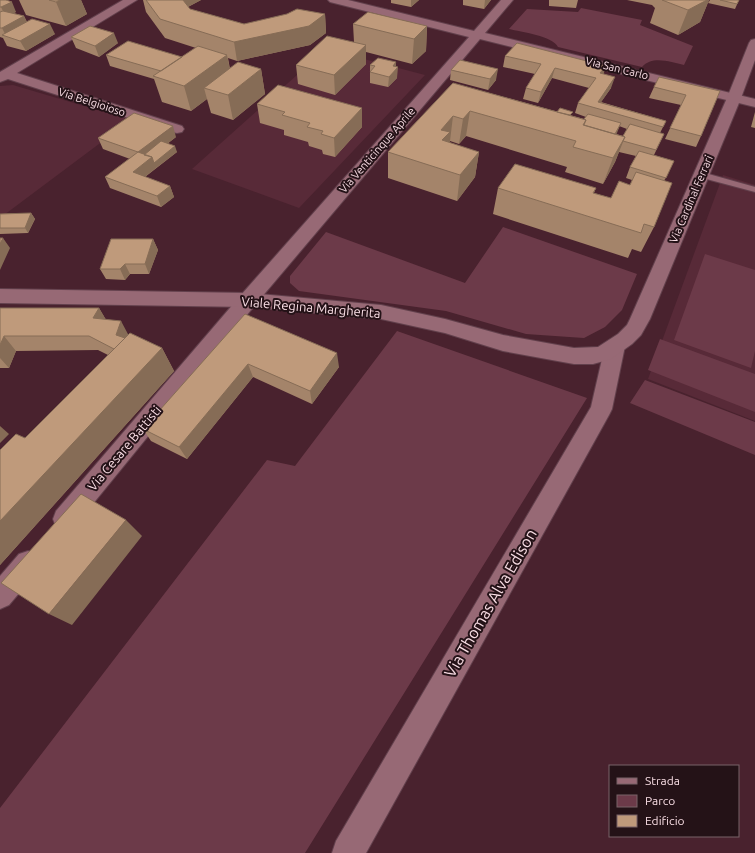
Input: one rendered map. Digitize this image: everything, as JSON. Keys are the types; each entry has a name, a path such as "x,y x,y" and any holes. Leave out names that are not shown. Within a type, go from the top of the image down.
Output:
{"street":[{"name":"Via San Carlo","path":"334,0 755,103"},
{"name":"Via Venticinque Aprile","path":"248,300 476,34 507,0"},
{"name":"Via Belgioioso","path":"4,76 126,1"},
{"name":"Via Cardinal Ferrari","path":"615,346 634,330 640,319 702,175 755,43"},
{"name":"Via Belgioioso","path":"4,76 177,129"},
{"name":"Viale Regina Margherita","path":"0,296 248,300 381,312 445,326 503,343 574,356 593,356 604,353 615,346"},
{"name":"Via Cesare Battisti","path":"0,596 248,300"},
{"name":"Via Thomas Alva Edison","path":"348,853 601,409 615,346"}],"lane":[{"path":"702,175 755,190"}],"shaded area":[{"path":"326,49 425,75 299,208 192,169"},
{"path":"13,85 131,120 0,218 0,86"},
{"path":"723,175 755,185 755,421 648,379"}],"green space":[{"path":"581,8 642,20 640,25 693,46 684,65 656,60 646,63 642,67 558,47 555,43 543,37 509,29 527,9 578,12"},
{"path":"503,227 637,274 622,310 605,327 584,338 526,334 446,311 299,291 290,283 290,276 326,232 465,283"},
{"path":"705,254 755,270 755,351 751,368 674,340"},
{"path":"397,331 587,398 305,853 0,853 0,808 267,460 295,466"},
{"path":"660,339 755,374 755,412 648,370"},
{"path":"645,380 755,422 755,455 630,403"}],"building":[{"path":"0,0 6,0 12,2 0,7"},
{"path":"49,0 60,0 56,2"},
{"path":"146,0 183,0 190,9 244,24 287,14 297,9 325,14 309,26 234,42 160,19"},
{"path":"662,0 707,0 688,10"},
{"path":"720,0 739,0 737,4"},
{"path":"3,11 24,16 0,28 0,12"},
{"path":"368,12 427,26 414,39 353,24"},
{"path":"32,19 50,24 20,41 2,35"},
{"path":"90,26 114,33 95,46 71,37"},
{"path":"327,36 366,45 334,75 296,65"},
{"path":"128,41 182,57 161,71 106,55"},
{"path":"517,43 606,66 600,73 615,77 598,102 666,121 663,127 578,103 596,78 555,68 541,92 526,88 541,64 505,56"},
{"path":"198,46 227,55 184,86 153,76"},
{"path":"378,58 396,62 393,66 398,67 389,77 370,72 375,66 370,65"},
{"path":"460,60 498,69 490,79 451,70"},
{"path":"238,62 261,69 228,95 204,88"},
{"path":"659,77 720,91 701,136 670,128 686,95 654,87"},
{"path":"453,83 586,120 583,125 625,137 613,158 573,147 576,141 470,111 463,119 453,116 441,130 450,132 442,140 479,152 460,175 388,152"},
{"path":"278,85 362,108 334,138 321,134 323,131 307,127 310,123 282,115 285,112 257,104"},
{"path":"560,108 573,112 570,115 557,112"},
{"path":"134,113 173,126 138,152 98,138"},
{"path":"588,114 621,123 615,134 584,125 586,120 584,119"},
{"path":"630,124 664,134 656,150 623,141 625,137 623,136"},
{"path":"161,141 175,146 154,163 152,157 144,155"},
{"path":"639,151 674,161 666,178 630,167"},
{"path":"138,152 152,157 133,172 170,186 157,196 105,177"},
{"path":"515,164 596,188 593,193 611,198 619,181 630,185 636,172 672,183 654,227 644,224 641,233 498,188"},
{"path":"31,213 25,228 0,228 0,214"},
{"path":"111,239 153,239 145,264 125,264 120,269 100,269"},
{"path":"0,308 99,308 93,318 121,321 116,335 125,338 114,349 89,336 4,336 0,345"},
{"path":"245,314 337,353 310,391 248,364 179,447 143,429"},
{"path":"130,333 162,348 0,521 0,450 16,434 25,438"},
{"path":"81,494 126,520 49,614 1,583"}]}
